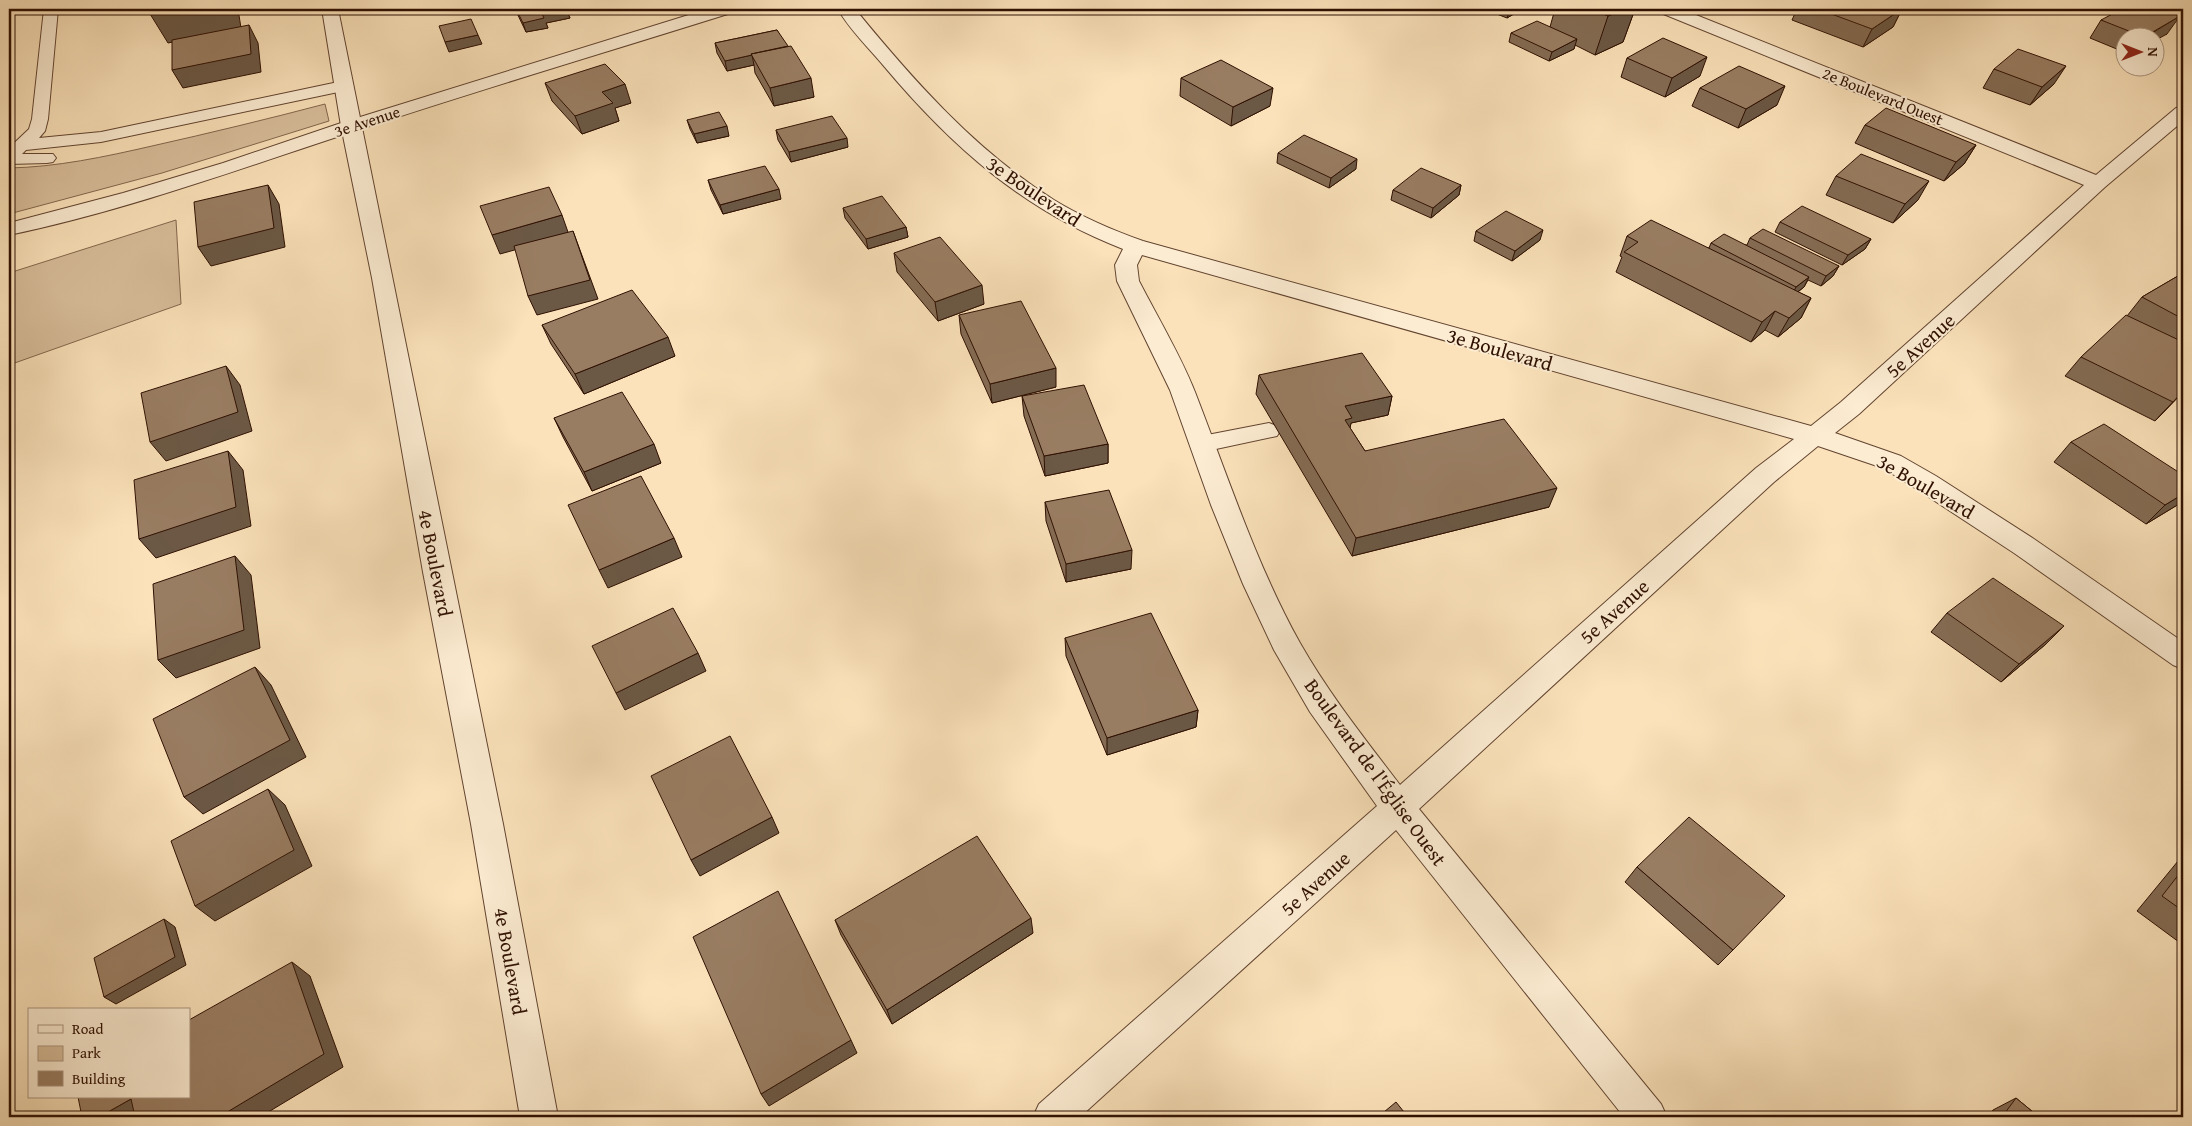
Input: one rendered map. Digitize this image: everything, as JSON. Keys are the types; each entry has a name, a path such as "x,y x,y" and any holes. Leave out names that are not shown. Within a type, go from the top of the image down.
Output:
{"street":[{"name":"4e Boulevard","path":"330,9 343,86 384,285 437,572 487,824 539,1117"},
{"name":"3e Avenue","path":"9,229 148,192 351,126 725,9"},
{"name":"3e Boulevard","path":"846,9 894,69 924,102 984,158 1020,186 1083,225 1135,246 1816,436 1892,462 2024,546 2183,657"},
{"name":"2e Boulevard Ouest","path":"1667,9 2098,183"},
{"name":"5e Avenue","path":"1052,1117 1334,866 1765,475 1816,436 1959,311 2098,183 2183,112"},
{"name":"Boulevard de l'Église Ouest","path":"1135,246 1126,265 1128,281 1182,390 1224,505 1257,584 1289,650 1321,703 1398,807 1648,1117"}],"lane":[{"path":"9,155 23,145 37,131 40,119 51,9"},
{"path":"23,145 101,137 343,86"},
{"path":"93,154 201,132 229,110"},
{"path":"9,159 66,157"},
{"path":"1202,444 1269,431"}],"green space":[{"path":"325,104 329,121 162,173 9,214 9,168 63,164 116,154"},
{"path":"176,220 181,304 9,365 9,273"}],"building":[{"path":"516,9 566,9 542,14 544,18 523,23"},
{"path":"1591,9 1625,9 1608,16"},
{"path":"1818,9 1902,9 1872,29"},
{"path":"2122,9 2161,9 2180,16 2159,28 2121,28 2101,20"},
{"path":"471,19 478,35 445,42 439,26"},
{"path":"1537,21 1577,39 1552,52 1511,33"},
{"path":"249,25 251,54 172,70 172,40"},
{"path":"777,30 788,46 725,61 715,43"},
{"path":"1663,38 1707,57 1672,78 1627,58"},
{"path":"791,46 811,78 770,88 751,54"},
{"path":"2018,49 2066,66 2042,87 1994,69"},
{"path":"1221,60 1273,88 1233,107 1181,78"},
{"path":"605,64 625,84 602,92 613,103 575,116 545,83"},
{"path":"1739,66 1785,86 1746,109 1700,88"},
{"path":"1886,108 1976,145 1956,162 1865,125"},
{"path":"719,112 727,126 694,134 687,120"},
{"path":"832,116 847,138 789,152 776,130"},
{"path":"1304,135 1357,159 1331,178 1278,153"},
{"path":"1861,154 1929,181 1905,204 1836,176"},
{"path":"765,166 779,189 720,205 708,180"},
{"path":"1421,168 1461,185 1433,208 1393,190"},
{"path":"268,185 274,228 198,247 194,202"},
{"path":"549,187 562,215 492,235 480,206"},
{"path":"882,196 906,227 866,239 843,208"},
{"path":"1802,206 1871,239 1848,255 1780,222"},
{"path":"1506,211 1543,230 1515,251 1476,231"},
{"path":"1651,220 1811,298 1789,318 1775,311 1762,322 1624,252 1638,242 1627,236"},
{"path":"1763,229 1839,266 1826,276 1750,238"},
{"path":"573,231 590,280 528,296 514,246"},
{"path":"1724,234 1809,277 1796,287 1711,243"},
{"path":"940,237 982,285 935,302 894,253"},
{"path":"2183,273 2183,319 2142,297"},
{"path":"632,290 668,337 575,374 542,325"},
{"path":"1021,301 1056,368 990,384 959,315"},
{"path":"2126,315 2183,342 2183,391 2173,402 2081,357"},
{"path":"1362,353 1392,396 1345,406 1352,418 1345,420 1365,451 1504,419 1557,488 1356,538 1259,375"},
{"path":"226,366 238,412 150,442 141,393"},
{"path":"1084,385 1108,444 1044,456 1022,396"},
{"path":"622,392 654,444 584,472 554,418"},
{"path":"2104,424 2183,475 2183,494 2165,505 2071,442"},
{"path":"228,451 236,507 139,539 134,480"},
{"path":"641,476 674,538 599,570 568,505"},
{"path":"1109,490 1132,550 1066,564 1045,502"},
{"path":"235,556 244,630 158,660 153,584"},
{"path":"1993,578 2064,626 2019,664 1947,613"},
{"path":"673,608 698,653 616,693 592,646"},
{"path":"1151,613 1198,710 1107,738 1065,638"},
{"path":"255,667 290,740 184,797 153,719"},
{"path":"730,736 772,817 691,860 651,776"},
{"path":"268,789 294,850 195,906 171,841"},
{"path":"1689,817 1785,896 1733,950 1637,867"},
{"path":"977,836 1031,918 887,1010 835,920"},
{"path":"2183,869 2183,911 2162,896"},
{"path":"778,891 851,1040 761,1094 693,937"},
{"path":"164,919 175,957 104,997 94,958"},
{"path":"292,962 324,1054 219,1117 135,1117 131,1099 99,1117 82,1117 78,1098 190,1098 190,1019"},
{"path":"2016,1098 2039,1117 2002,1117"},
{"path":"1396,1102 1408,1117 1378,1117"}]}
